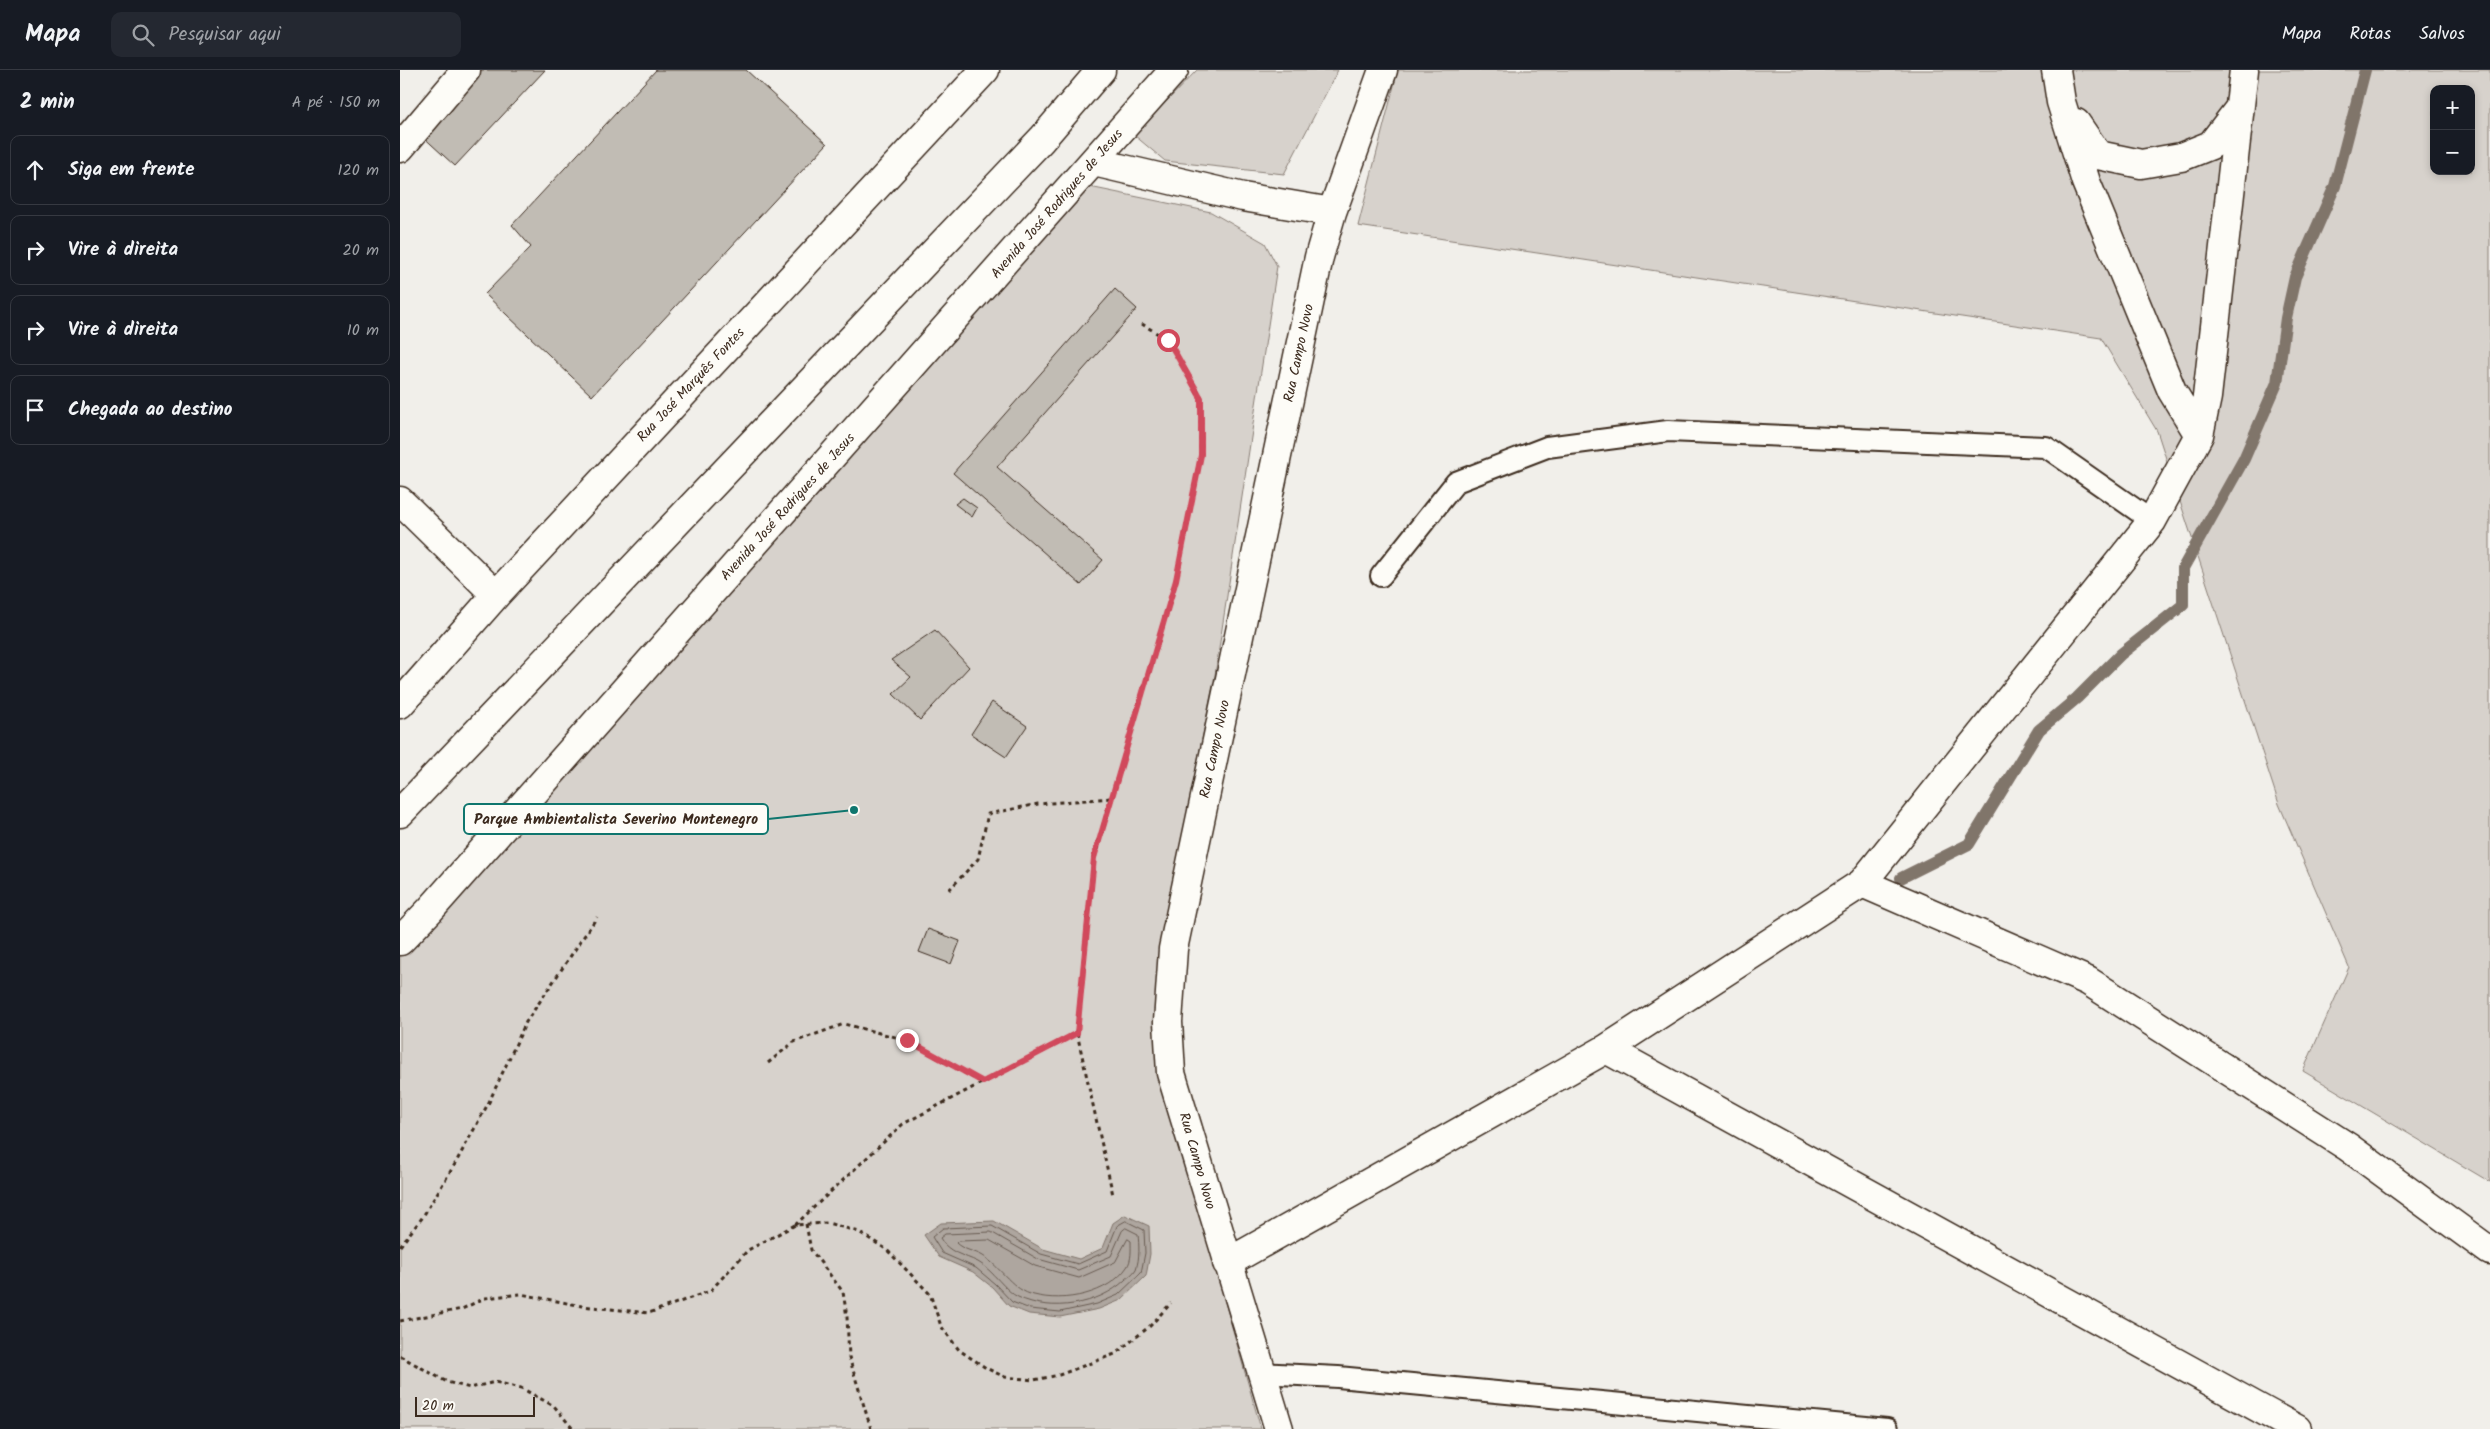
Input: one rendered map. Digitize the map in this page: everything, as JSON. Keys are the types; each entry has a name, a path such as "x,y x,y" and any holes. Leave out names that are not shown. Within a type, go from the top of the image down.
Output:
{"street":[{"name":"Rua José Marquês Fontes","path":"400,704 496,595 985,70"},
{"path":"400,813 1042,139 1101,70"},
{"name":"Avenida José Rodrigues de Jesus","path":"400,941 430,910 1174,70"},
{"name":"Rua Campo Novo","path":"1279,1429 1227,1263 1171,1073 1168,1022 1173,949 1319,257 1332,212 1383,70"},
{"path":"2056,70 2061,102 2086,182 2168,382 2199,435"},
{"path":"1227,1263 1606,1050 1862,883 2152,521 2199,435 2207,397 2244,70"},
{"path":"400,148 458,73"},
{"path":"2061,102 2098,155 2141,164 2180,157 2212,145 2238,110"},
{"path":"1094,162 1243,197 1332,212"},
{"path":"400,501 496,595"},
{"path":"1862,883 2088,981 2348,1147 2490,1251"},
{"path":"1606,1050 2297,1429"}],"lane":[{"path":"1381,576 1456,482 1547,447 1668,431 2046,447 2152,521"},
{"path":"1261,1373 1338,1377 1887,1429"}],"path":[{"path":"1113,1195 1077,1033 1094,858 1176,580 1201,455 1201,398 1168,340 1142,324"},
{"path":"949,890 978,859 988,814 1038,804 1111,798"},
{"path":"400,1246 422,1218 455,1164 489,1102 526,1022 596,917"},
{"path":"768,1063 794,1042 844,1024 907,1040 983,1082"},
{"path":"400,1321 462,1309 485,1298 521,1294 582,1306 649,1312 710,1291 725,1272 748,1250 795,1225 903,1124 1077,1033"},
{"path":"795,1225 828,1223 858,1232 886,1249 930,1294 941,1326 959,1350 986,1368 1005,1377 1034,1380 1059,1375 1115,1354 1150,1326 1171,1303"},
{"path":"806,1224 810,1250 843,1292 847,1317 849,1357 871,1429"},
{"path":"400,1356 447,1382 470,1388 495,1382 522,1388 554,1406 573,1429"}],"shaded area":[{"path":"1197,70 1338,70 1284,174 1165,161 1134,135"},
{"path":"1398,70 2490,70 2490,1182 2303,1071 2349,967 2279,804 2157,431 2101,338 1358,226"},
{"path":"1075,184 1211,212 1265,243 1277,266 1215,675 1158,958 1160,1047 1192,1186 1261,1429 400,1429 400,946"}],"water":[{"path":"1125,1215 1149,1226 1150,1254 1146,1276 1121,1300 1099,1309 1060,1317 1029,1314 1009,1306 992,1287 973,1272 939,1257 924,1235 941,1223 994,1221 1043,1249 1079,1259 1103,1248 1113,1223"}],"building":[{"path":"478,70 545,70 455,166 419,133"},
{"path":"656,70 746,70 827,144 592,396 485,294 531,247 512,225"},
{"path":"1115,289 1137,309 997,467 1103,560 1081,585 953,473"},
{"path":"963,498 977,508 972,517 955,504"},
{"path":"935,630 969,667 920,720 893,694 911,677 891,660"},
{"path":"992,702 1027,726 1006,757 971,734"},
{"path":"928,929 960,941 951,964 919,952"}],"waterway":[{"path":"1901,878 1969,844 2039,730 2077,698 2121,654 2183,605 2183,568 2244,459 2277,383 2286,318 2295,277 2335,186 2365,70"}],"place":[{"name":"Parque Ambientalista Severino Montenegro","path":"854,810"}],"route":[{"path":"907,1040 983,1082 1077,1033 1094,858 1176,580 1201,455 1201,398 1168,340"}]}
